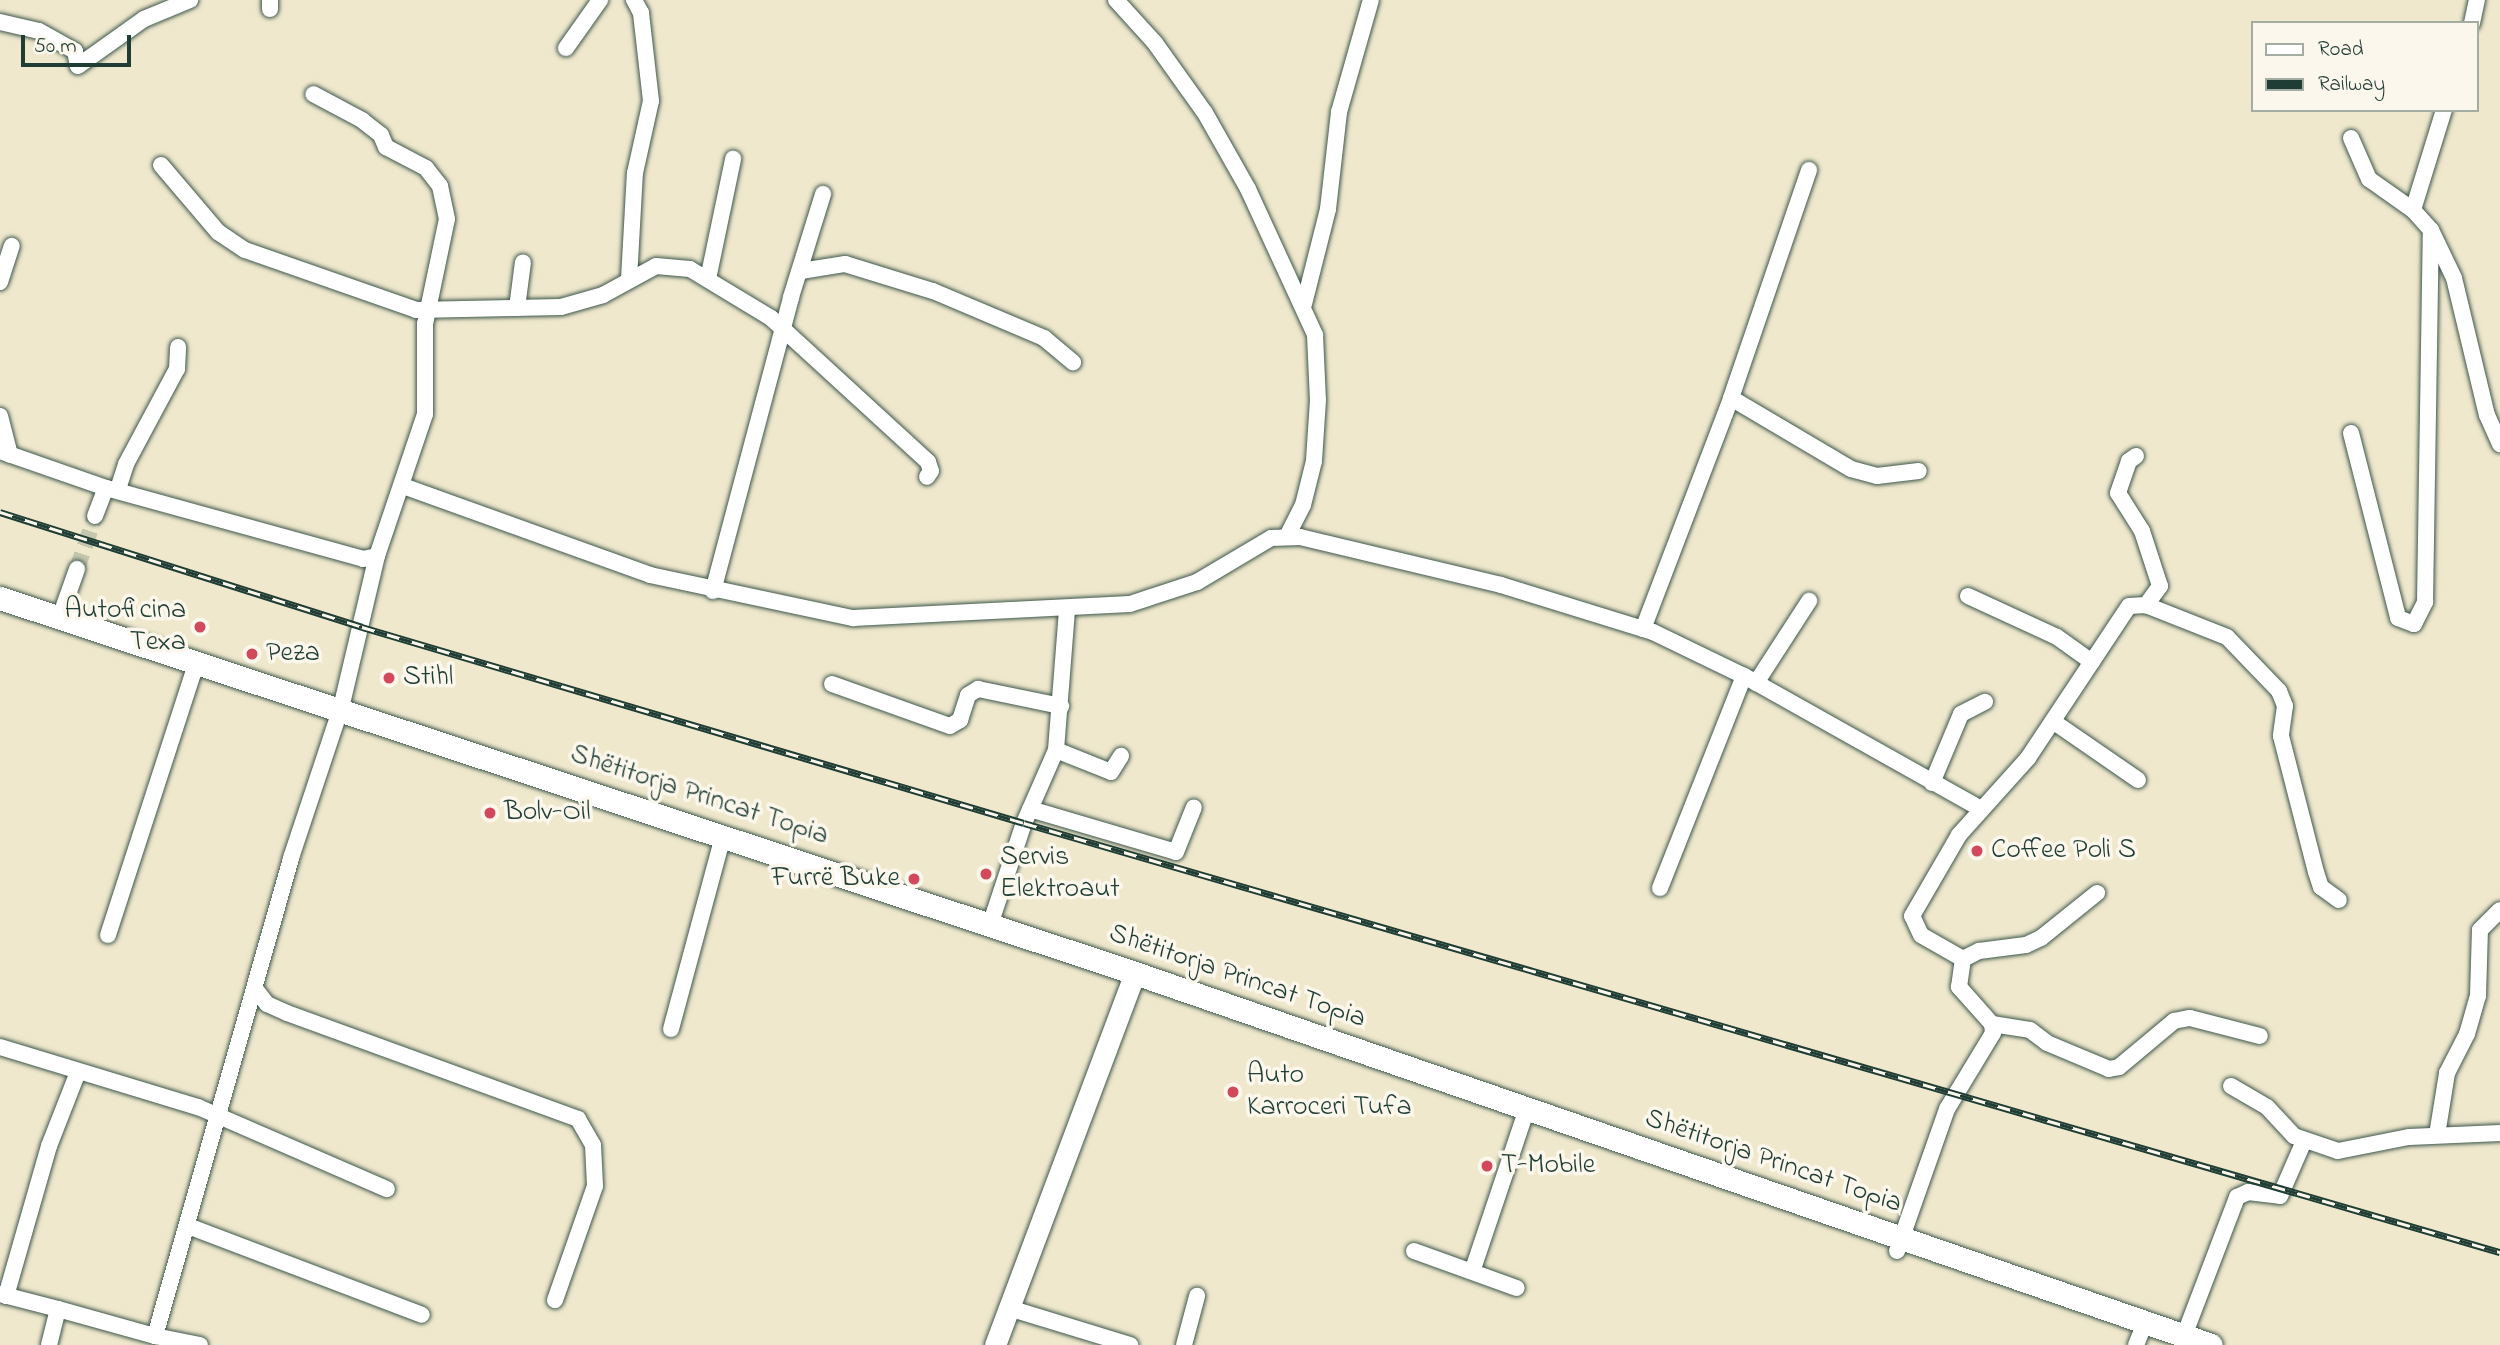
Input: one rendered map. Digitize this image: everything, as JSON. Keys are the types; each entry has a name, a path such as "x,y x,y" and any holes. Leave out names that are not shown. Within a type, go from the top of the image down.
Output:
{"main road":[{"name":"Shëtitorja Princat Topia","path":"0,598 341,708 990,925 1527,1109 1899,1245 2211,1345"}],"street":[{"path":"0,22 39,31 75,51 78,66 144,19 190,0"},
{"path":"566,48 600,0"},
{"path":"629,279 635,173 651,101 641,13 634,0"},
{"path":"1116,0 1155,43 1205,113 1304,304 1315,335 1318,400 1314,461 1303,505 1287,536"},
{"path":"1304,304 1328,209 1339,112 1370,0"},
{"path":"2472,21 2477,0"},
{"path":"155,1336 256,990 291,858 341,708 370,562 403,486 425,414 425,324 430,313 447,219 440,186 426,168 386,147 382,135 362,120 313,94"},
{"path":"2413,210 2443,112"},
{"path":"2351,138 2369,179 2413,210 2431,230 2454,278 2487,415 2500,444"},
{"path":"708,279 733,159"},
{"path":"161,165 218,232 246,250 362,294 430,313 585,303 629,279 667,263 708,279 771,318 782,332 928,462 932,471 927,477"},
{"path":"1643,629 1731,398 1809,170"},
{"path":"713,591 782,332 823,194"},
{"path":"2351,433 2398,618 2414,624 2421,617 2425,602 2431,230"},
{"path":"0,282 12,246"},
{"path":"517,308 523,262"},
{"path":"801,271 845,264 933,291 1045,338 1073,362"},
{"path":"95,516 177,369 178,347"},
{"path":"1731,398 1851,469 1877,476 1919,471"},
{"path":"0,416 5,453 112,489 370,562"},
{"path":"2136,456 2129,461 2118,494 2142,531 2160,586 2146,605"},
{"path":"403,486 650,575 713,591 853,618 1067,609 1149,600 1217,572 1257,544 1287,536 1501,585 1643,629 1750,680 1979,808"},
{"path":"60,617 77,569"},
{"path":"1968,596 2007,610 2092,662"},
{"path":"1660,888 1750,680 1809,601"},
{"path":"1962,960 1921,935 1912,916 1979,808 2008,781 2054,722 2123,613 2137,604 2146,605 2227,637 2279,691 2286,706 2281,736 2316,872 2321,887 2339,900"},
{"path":"990,925 1030,809 1056,750 1067,609"},
{"path":"108,935 197,662"},
{"path":"832,684 950,726 960,720 968,695 978,689 1061,706"},
{"path":"1932,783 1961,714 1985,702"},
{"path":"2054,722 2138,780"},
{"path":"1056,750 1111,772 1121,756"},
{"path":"1030,809 1176,852 1194,807"},
{"path":"671,1029 720,847"},
{"path":"1962,960 1979,951 2026,945 2041,938 2097,893"},
{"path":"2437,1135 2447,1073 2467,1034 2478,996 2480,930 2500,910"},
{"path":"1962,960 1959,988 1992,1024 2030,1030 2047,1043 2109,1069 2119,1067 2174,1021 2190,1018 2260,1036"},
{"path":"995,1345 1135,974"},
{"path":"256,990 267,1004 287,1013 578,1119 593,1146 594,1186 555,1300"},
{"path":"1899,1245 1947,1109 1991,1041 1992,1024"},
{"path":"0,1047 219,1116 387,1189"},
{"path":"78,1072 49,1146 3,1295 155,1336 200,1345"},
{"path":"2231,1086 2267,1107 2304,1141 2354,1151 2409,1137 2500,1132"},
{"path":"1472,1269 1527,1109"},
{"path":"2184,1336 2237,1197 2248,1192 2280,1196 2304,1141"},
{"path":"188,1226 422,1315"},
{"path":"1414,1251 1472,1269 1517,1287"},
{"path":"1184,1345 1197,1296"},
{"path":"1009,1308 1130,1345"},
{"path":"49,1345 58,1309"},
{"path":"2136,1345 2145,1323"}],"tunnel":[{"path":"77,569 95,516"}],"railway":[{"path":"0,512 362,627 1024,823 2500,1252"}],"place":[{"name":"Autoficina Texa","path":"200,627"},
{"name":"Peza","path":"252,654"},
{"name":"Stihl","path":"389,678"},
{"name":"Bolv-Oil","path":"490,813"},
{"name":"Coffee Poli S","path":"1977,851"},
{"name":"Servis Elektroaut","path":"986,874"},
{"name":"Furrë Buke","path":"914,879"},
{"name":"Auto Karroceri Tufa","path":"1233,1092"},
{"name":"T-Mobile","path":"1487,1166"}]}
